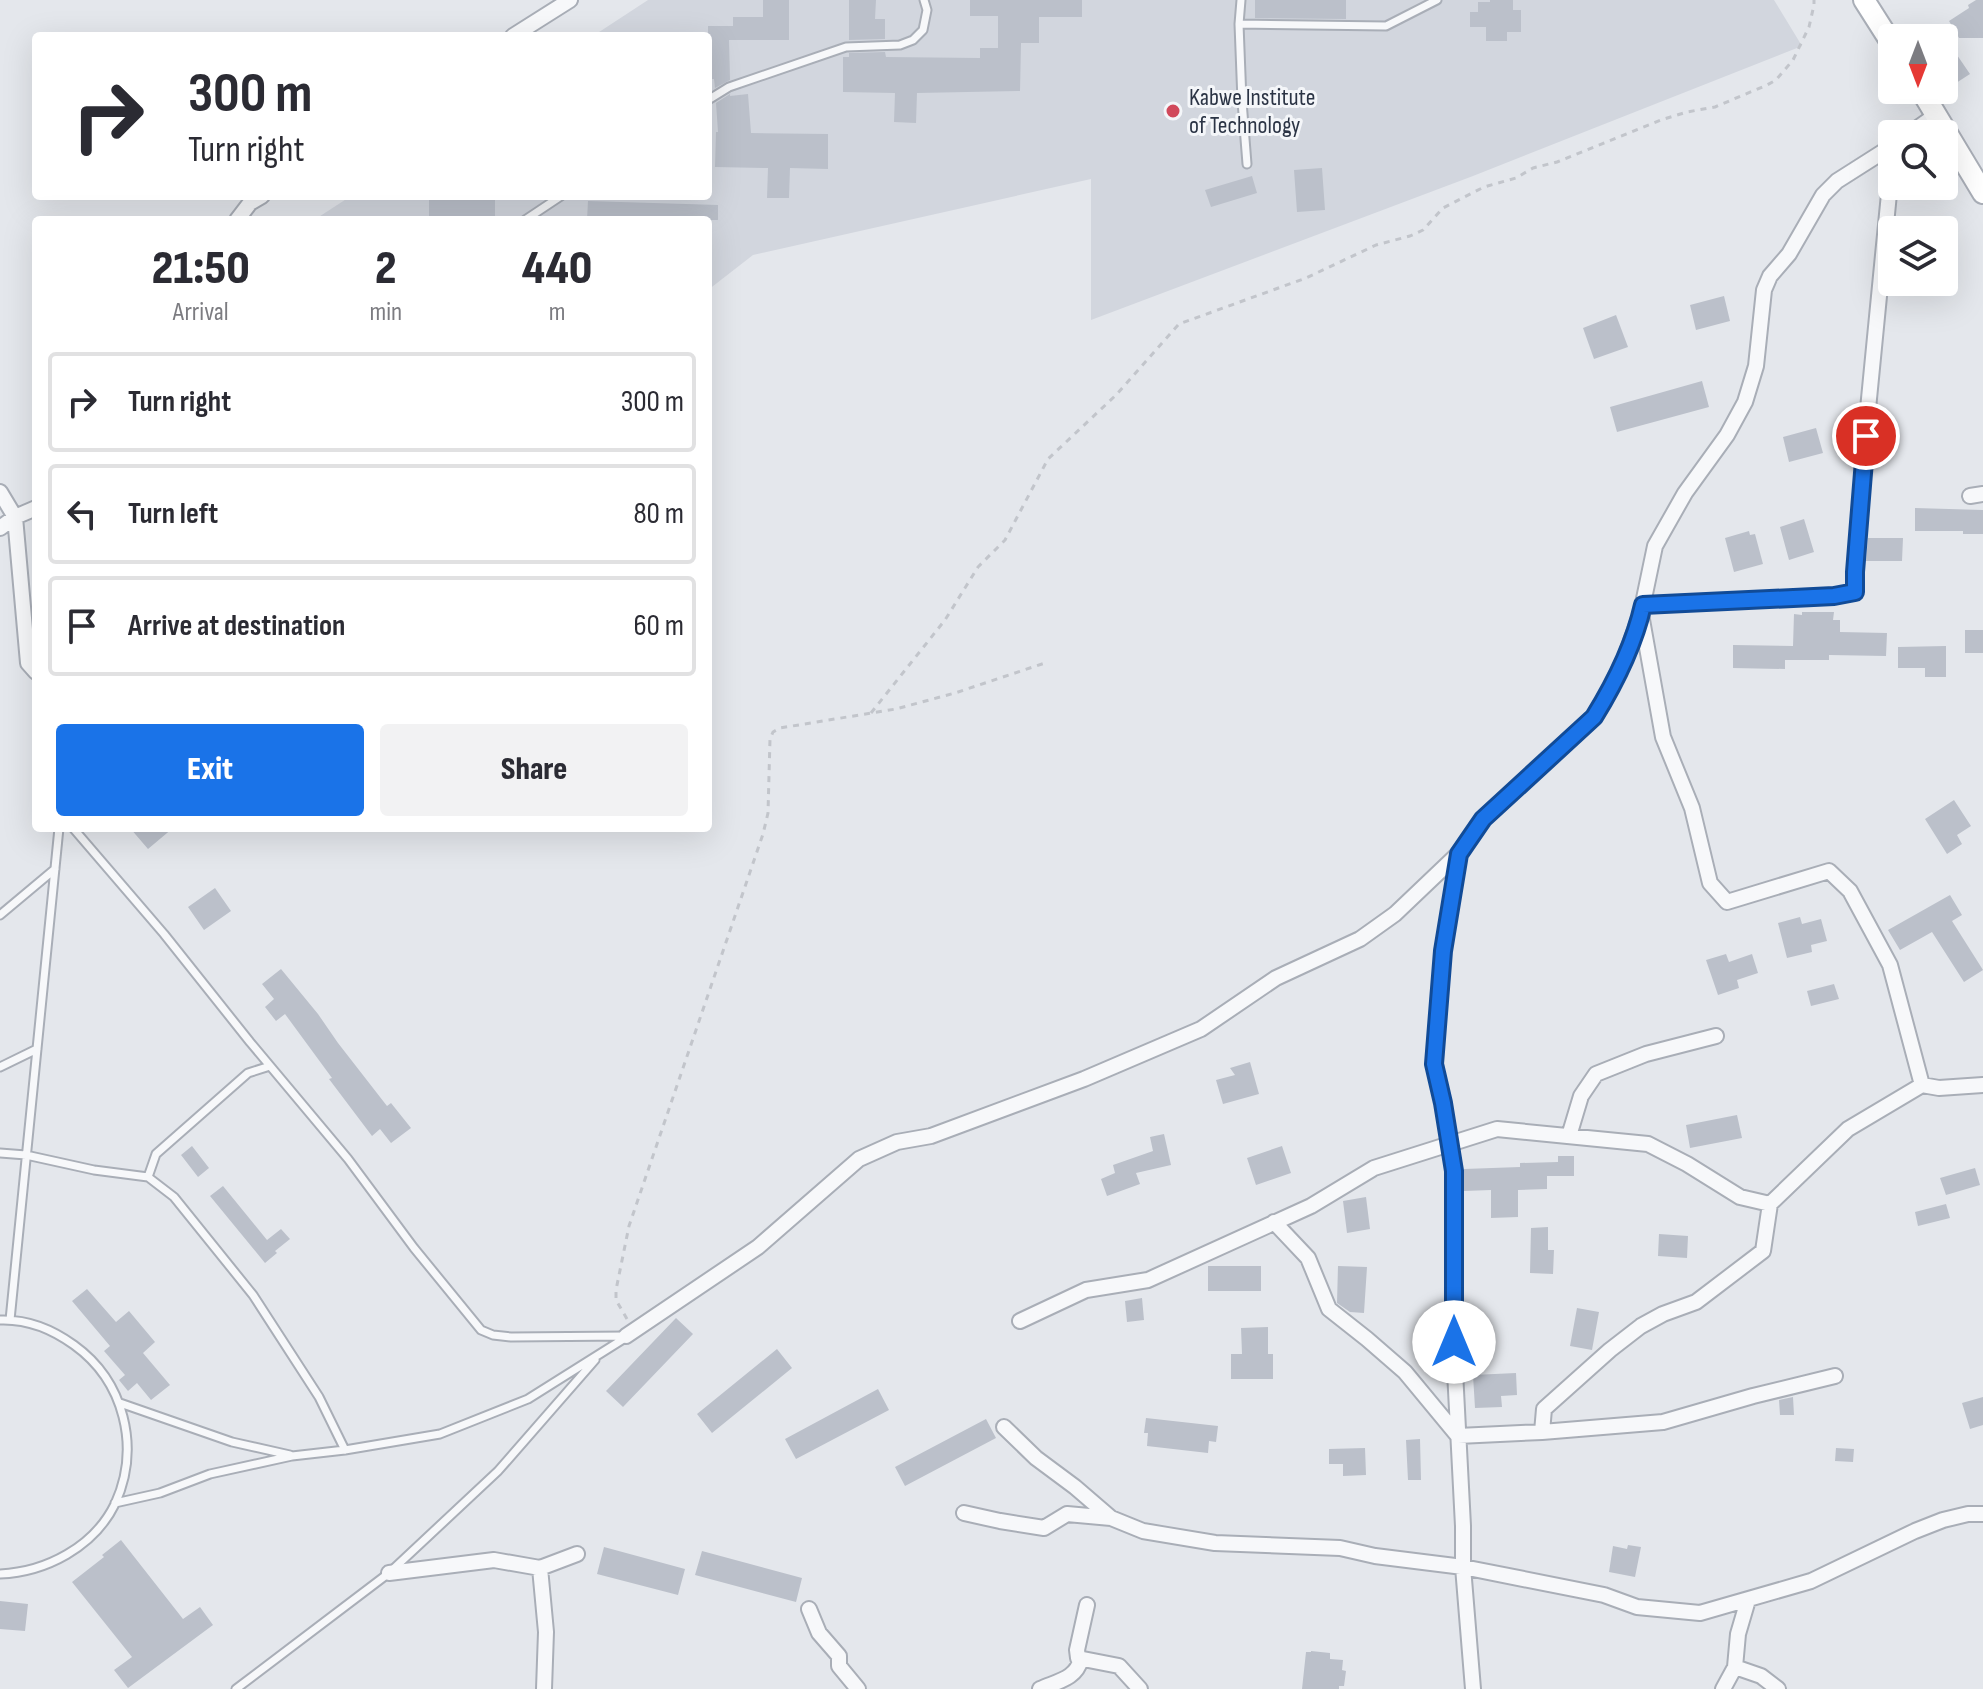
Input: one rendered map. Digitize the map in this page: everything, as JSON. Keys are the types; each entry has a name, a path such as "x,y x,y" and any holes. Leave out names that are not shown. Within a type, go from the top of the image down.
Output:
{"street":[{"path":"519,32 570,0"},
{"path":"1864,0 1879,24"},
{"path":"1929,104 1983,193"},
{"path":"1929,120 1936,115"},
{"path":"630,1333 758,1247 859,1159 897,1142 931,1136 1084,1079 1201,1029 1276,978 1360,939 1395,914 1459,854 1483,819 1594,717 1606,697 1625,658 1642,609 1655,546 1685,493 1727,435 1745,402 1756,366 1764,290 1770,276 1789,254 1823,195 1837,181 1878,155"},
{"path":"240,216 255,200"},
{"path":"1642,609 1855,592 1868,409 1888,200"},
{"path":"0,492 15,517 28,663 32,668"},
{"path":"0,528 32,510"},
{"path":"1642,609 1663,737 1692,808 1710,883 1727,902 1829,871 1850,891 1890,965 1922,1085"},
{"path":"1459,854 1443,951 1434,1064 1454,1171 1455,1371 1463,1567 1473,1689"},
{"path":"1569,1136 1581,1096 1596,1074 1646,1054 1716,1036"},
{"path":"1542,1432 1544,1409 1610,1350 1641,1326 1696,1302 1763,1251 1770,1204 1848,1129 1922,1085 1939,1088 1983,1085"},
{"path":"1020,1321 1086,1290 1148,1280 1311,1206 1374,1168 1497,1129 1648,1144 1740,1197 1770,1204"},
{"path":"1274,1222 1308,1258 1329,1309 1405,1372 1458,1436"},
{"path":"1458,1436 1663,1422 1835,1376"},
{"path":"1004,1427 1036,1458 1111,1518"},
{"path":"964,1513 1044,1528 1067,1514 1111,1518 1143,1531 1215,1543 1340,1548 1375,1556 1463,1567 1604,1595 1637,1607 1700,1613 1811,1581 1943,1520 1983,1514"},
{"path":"389,1573 494,1560 540,1568 577,1554"},
{"path":"540,1568 546,1632 544,1689"},
{"path":"1723,1689 1735,1667 1738,1634 1748,1600"},
{"path":"1087,1605 1078,1658 1119,1666 1140,1689"},
{"path":"809,1609 819,1633 839,1656 839,1666 858,1689"},
{"path":"1040,1689 1073,1682 1081,1659"},
{"path":"1735,1667 1761,1676 1778,1689"}],"lane":[{"path":"712,98 729,87 846,47 900,45 913,40 923,30 927,10 924,0"},
{"path":"1241,0 1241,90 1247,164"},
{"path":"1239,24 1386,26 1437,0"},
{"path":"531,216 555,200"},
{"path":"10,1320 59,832"},
{"path":"76,832 348,1159 414,1248 481,1330 511,1337 630,1333"},
{"path":"0,915 55,869"},
{"path":"0,1067 37,1049"},
{"path":"148,1177 156,1154 248,1073 270,1066"},
{"path":"0,1153 148,1177 174,1197 253,1295 319,1397 345,1450"},
{"path":"0,1320 50,1329 85,1353 100,1368 120,1403 126,1443 125,1464 115,1503 90,1536 55,1562 26,1571 0,1574"},
{"path":"115,1503 160,1493 210,1474 292,1456 440,1434 528,1399 630,1333"},
{"path":"236,1689 389,1573 498,1471 602,1353"},
{"path":"120,1403 232,1442 292,1456"}],"path":[{"path":"871,713 945,620 978,567 1005,540 1048,459 1116,395 1179,324 1306,278 1369,248 1423,230 1443,208 1484,187 1516,178 1533,168 1557,162 1661,120 1715,107 1767,85 1776,80 1793,60 1809,27 1814,0"},
{"path":"630,1333 616,1300 629,1226 763,834 768,813 770,739 773,732 780,728 896,709 1045,663"}],"shaded area":[{"name":"Kabwe Institute of Technology","path":"648,0 1774,0 1802,46 1473,176 1091,320 1091,179 753,255 712,287 712,216 320,216 345,200 712,200 712,32 599,32"}],"building":[{"path":"763,0 789,0 789,40 729,40 730,80 715,88 712,79 712,32 708,32 708,26 733,26 733,17 763,17"},
{"path":"849,0 876,0 875,19 885,19 885,39 849,40"},
{"path":"970,0 1082,0 1082,17 1039,17 1039,43 1021,43 1020,91 917,93 916,123 894,122 895,93 843,92 843,57 849,57 849,53 885,52 886,57 980,58 980,48 998,48 998,16 970,16"},
{"path":"1255,0 1346,0 1346,19 1255,18"},
{"path":"1513,0 1513,10 1521,10 1521,32 1507,32 1507,41 1486,41 1486,27 1470,27 1470,12 1478,12 1478,2"},
{"path":"1983,0 1983,38 1959,38 1958,24 1949,21 1969,8 1968,5"},
{"path":"1958,56 1970,74 1958,82"},
{"path":"730,94 748,94 751,133 828,134 828,169 790,168 789,198 767,198 768,168 715,167 718,132 716,103"},
{"path":"1322,168 1325,210 1297,212 1294,170"},
{"path":"1252,176 1257,193 1211,207 1205,190"},
{"path":"429,200 495,200 495,216 429,216"},
{"path":"588,201 718,205 718,220 712,220 712,216 587,216"},
{"path":"1724,296 1730,321 1696,330 1690,305"},
{"path":"1616,315 1628,347 1594,359 1583,328"},
{"path":"1702,381 1709,407 1617,432 1610,407"},
{"path":"1816,428 1823,453 1789,462 1783,437"},
{"path":"1915,508 1983,510 1983,534 1915,531"},
{"path":"1804,519 1814,552 1789,560 1780,527"},
{"path":"1749,531 1750,535 1755,534 1763,564 1734,572 1725,538"},
{"path":"1868,538 1903,538 1902,561 1866,561"},
{"path":"1802,612 1834,612 1833,620 1840,620 1840,632 1887,633 1886,656 1829,655 1829,660 1785,660 1785,669 1733,668 1733,645 1793,646 1794,614 1802,615"},
{"path":"1965,630 1983,630 1983,653 1965,653"},
{"path":"1946,646 1946,677 1925,677 1925,668 1898,668 1898,647"},
{"path":"1954,800 1971,826 1957,835 1962,844 1947,854 1925,819"},
{"path":"133,832 168,832 148,849"},
{"path":"215,888 231,911 204,930 188,907"},
{"path":"1950,895 1962,915 1952,921 1983,970 1964,982 1932,932 1900,950 1888,930"},
{"path":"1800,917 1802,924 1821,919 1827,941 1811,945 1812,952 1787,958 1778,923"},
{"path":"1726,954 1729,962 1752,954 1758,973 1737,980 1739,988 1718,995 1706,960"},
{"path":"281,969 387,1106 391,1103 411,1128 391,1143 380,1129 372,1136 285,1014 276,1021 265,1007 274,999 262,984"},
{"path":"1834,984 1839,999 1811,1006 1807,991"},
{"path":"1250,1062 1259,1094 1223,1104 1216,1080 1235,1075 1230,1068"},
{"path":"1737,1115 1742,1138 1690,1148 1686,1125"},
{"path":"1164,1134 1171,1165 1136,1173 1140,1184 1107,1196 1101,1179 1115,1173 1113,1165 1153,1151 1150,1137"},
{"path":"192,1146 209,1168 198,1177 181,1155"},
{"path":"1282,1146 1291,1173 1256,1185 1247,1158"},
{"path":"1558,1156 1574,1156 1574,1176 1547,1176 1547,1189 1518,1190 1518,1217 1491,1218 1491,1190 1464,1191 1464,1169 1558,1162"},
{"path":"1975,1168 1980,1185 1946,1195 1940,1178"},
{"path":"223,1186 267,1240 281,1229 290,1239 265,1263 210,1196"},
{"path":"1366,1197 1370,1229 1347,1233 1343,1201"},
{"path":"1946,1204 1950,1218 1918,1226 1915,1212"},
{"path":"1548,1227 1548,1250 1554,1250 1553,1274 1530,1273 1531,1228"},
{"path":"1659,1234 1688,1236 1687,1258 1658,1256"},
{"path":"1208,1266 1261,1266 1261,1291 1208,1291"},
{"path":"1338,1266 1367,1267 1364,1313 1350,1312 1337,1303"},
{"path":"87,1289 116,1322 129,1311 155,1342 143,1353 170,1385 151,1400 137,1383 128,1391 119,1380 125,1375 104,1351 110,1346 72,1301"},
{"path":"1142,1298 1144,1320 1127,1322 1125,1301"},
{"path":"1577,1308 1599,1312 1592,1350 1570,1346"},
{"path":"676,1318 693,1334 623,1407 606,1391"},
{"path":"1268,1327 1268,1354 1273,1354 1273,1379 1231,1379 1231,1354 1242,1354 1241,1328"},
{"path":"1465,1333 1483,1335 1481,1357 1465,1356"},
{"path":"777,1349 792,1368 712,1433 697,1414"},
{"path":"1516,1373 1517,1395 1501,1396 1502,1407 1475,1408 1473,1375"},
{"path":"878,1389 889,1410 796,1459 785,1439"},
{"path":"1793,1397 1794,1415 1780,1415 1779,1400"},
{"path":"1983,1397 1983,1425 1970,1429 1962,1403"},
{"path":"1146,1418 1218,1426 1216,1442 1209,1441 1208,1453 1147,1446 1148,1433 1144,1433"},
{"path":"986,1419 996,1438 905,1486 895,1467"},
{"path":"1420,1439 1421,1480 1408,1480 1406,1440"},
{"path":"1365,1448 1366,1475 1343,1476 1343,1464 1329,1464 1329,1449"},
{"path":"1836,1448 1854,1449 1853,1462 1835,1461"},
{"path":"121,1540 183,1619 200,1607 213,1625 128,1688 114,1670 132,1657 72,1582"},
{"path":"1628,1545 1641,1547 1635,1577 1609,1572 1613,1546 1627,1549"},
{"path":"604,1547 685,1569 678,1595 597,1574"},
{"path":"702,1551 802,1578 796,1602 695,1575"},
{"path":"0,1601 28,1604 25,1631 0,1629"},
{"path":"1306,1652 1330,1653 1330,1659 1343,1660 1342,1670 1346,1671 1344,1686 1339,1686 1339,1689 1302,1689"}],"place":[{"name":"Kabwe Institute of Technology","path":"1173,111"}],"route":[{"path":"1454,1342 1454,1171 1434,1064 1443,951 1459,854 1483,819 1594,717 1625,658 1643,605 1834,596 1855,592 1866,436"}]}
